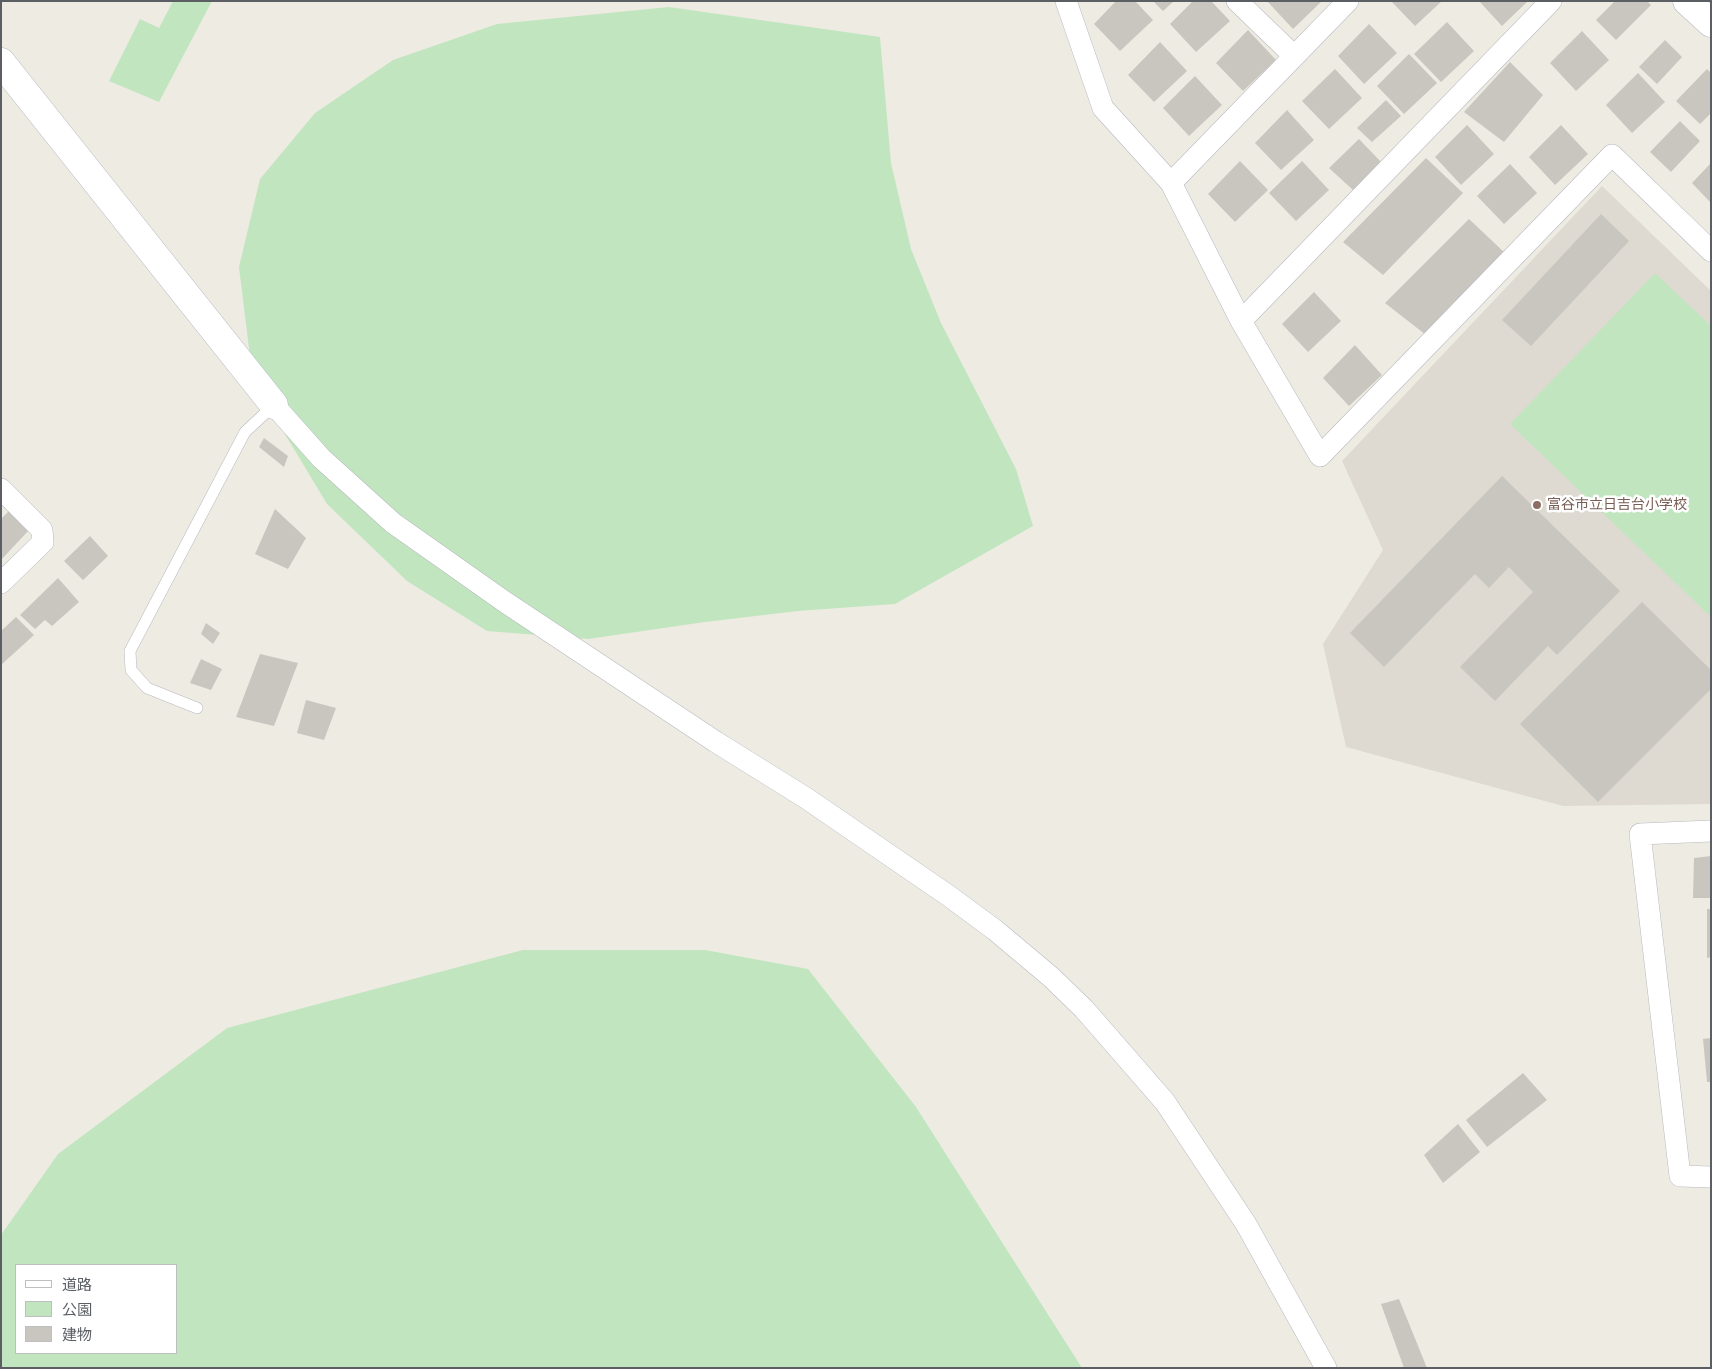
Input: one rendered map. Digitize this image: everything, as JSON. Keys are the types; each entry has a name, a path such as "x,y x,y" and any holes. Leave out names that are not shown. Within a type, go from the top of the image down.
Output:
{"street":[{"path":"1066,1 1103,108 1171,183 1241,321 1320,456 1612,156 1711,251"},
{"path":"1238,1 1294,56"},
{"path":"1171,183 1348,1"},
{"path":"1241,321 1551,1"},
{"path":"1687,1 1711,23"},
{"path":"1,62 274,405 321,458 393,523 513,607 716,742 806,798 949,896 995,930 1052,977 1084,1009 1170,1110 1246,1224 1326,1368"},
{"path":"1,489 42,530 43,542 1,583"},
{"path":"1711,832 1640,834 1680,1176 1711,1177"}],"lane":[{"path":"197,708 146,688 132,670 130,651 245,432 274,405"}],"shaded area":[{"name":"富谷市立日吉台小学校","path":"1602,186 1711,291 1711,804 1563,806 1346,747 1323,644 1383,550 1342,461"}],"green space":[{"path":"173,1 212,1 159,102 109,81 140,19 159,28"},
{"path":"669,7 880,37 891,163 911,249 941,323 1016,469 1033,526 895,604 798,611 588,639 487,631 407,581 327,504 253,381 239,267 260,179 315,113 393,60 497,24"},
{"path":"1655,273 1711,326 1711,617 1510,424"},
{"path":"523,950 705,950 808,969 916,1107 1082,1368 1,1368 1,1235 58,1154 227,1028"}],"building":[{"path":"1116,1 1135,1 1153,20 1120,51 1094,24"},
{"path":"1153,1 1174,1 1163,11"},
{"path":"1193,1 1211,1 1230,21 1196,52 1170,24"},
{"path":"1267,1 1322,1 1293,29"},
{"path":"1391,1 1442,1 1415,26"},
{"path":"1479,1 1528,1 1502,26"},
{"path":"1615,1 1647,1 1651,5 1616,40 1596,20"},
{"path":"1447,22 1474,51 1441,82 1414,54"},
{"path":"1369,24 1397,53 1364,84 1338,56"},
{"path":"1248,30 1276,60 1243,91 1216,63"},
{"path":"1582,31 1609,60 1576,91 1550,63"},
{"path":"1665,40 1682,57 1657,84 1639,67"},
{"path":"1160,42 1187,71 1154,102 1128,75"},
{"path":"1409,54 1437,83 1404,114 1377,86"},
{"path":"1510,62 1543,95 1504,142 1464,112"},
{"path":"1335,69 1362,98 1329,129 1302,101"},
{"path":"1707,69 1711,73 1711,113 1700,124 1676,101"},
{"path":"1638,73 1665,102 1632,133 1606,105"},
{"path":"1195,76 1222,105 1189,136 1163,108"},
{"path":"1386,100 1401,116 1372,142 1357,128"},
{"path":"1287,110 1314,140 1281,170 1255,143"},
{"path":"1680,121 1700,141 1671,172 1650,152"},
{"path":"1467,125 1494,154 1461,185 1435,157"},
{"path":"1561,125 1588,154 1555,185 1529,157"},
{"path":"1359,139 1381,162 1353,190 1329,168"},
{"path":"1426,158 1463,193 1383,275 1343,242"},
{"path":"1240,161 1268,190 1235,222 1208,194"},
{"path":"1302,161 1329,190 1296,221 1269,193"},
{"path":"1711,163 1711,203 1692,183"},
{"path":"1510,164 1537,193 1504,224 1477,196"},
{"path":"1601,214 1629,241 1531,346 1502,320"},
{"path":"1469,219 1506,254 1426,335 1385,303"},
{"path":"1314,292 1341,321 1308,352 1282,324"},
{"path":"1355,345 1382,375 1349,406 1323,378"},
{"path":"264,438 288,456 284,467 259,447"},
{"path":"1502,476 1620,591 1557,655 1548,646 1495,701 1460,667 1533,592 1509,567 1489,588 1475,574 1384,667 1350,633"},
{"path":"275,509 306,538 288,569 255,554"},
{"path":"9,511 30,529 1,560 1,519"},
{"path":"90,536 108,556 83,580 64,561"},
{"path":"58,578 79,602 52,626 45,620 35,629 20,615"},
{"path":"1642,602 1711,670 1711,689 1598,802 1520,724"},
{"path":"16,617 34,635 1,665 1,631"},
{"path":"206,623 220,633 213,644 201,634"},
{"path":"260,654 298,663 274,726 236,717"},
{"path":"201,659 222,669 211,690 190,683"},
{"path":"306,700 336,708 324,740 297,733"},
{"path":"1711,856 1711,898 1693,898 1694,858"},
{"path":"1707,909 1711,909 1711,957 1707,958"},
{"path":"1711,1038 1711,1082 1707,1082 1703,1039"},
{"path":"1523,1073 1547,1100 1487,1147 1466,1120"},
{"path":"1458,1124 1480,1152 1443,1183 1424,1155"},
{"path":"1399,1299 1427,1368 1404,1368 1381,1304"}],"place":[{"name":"富谷市立日吉台小学校","path":"1537,505"}]}
